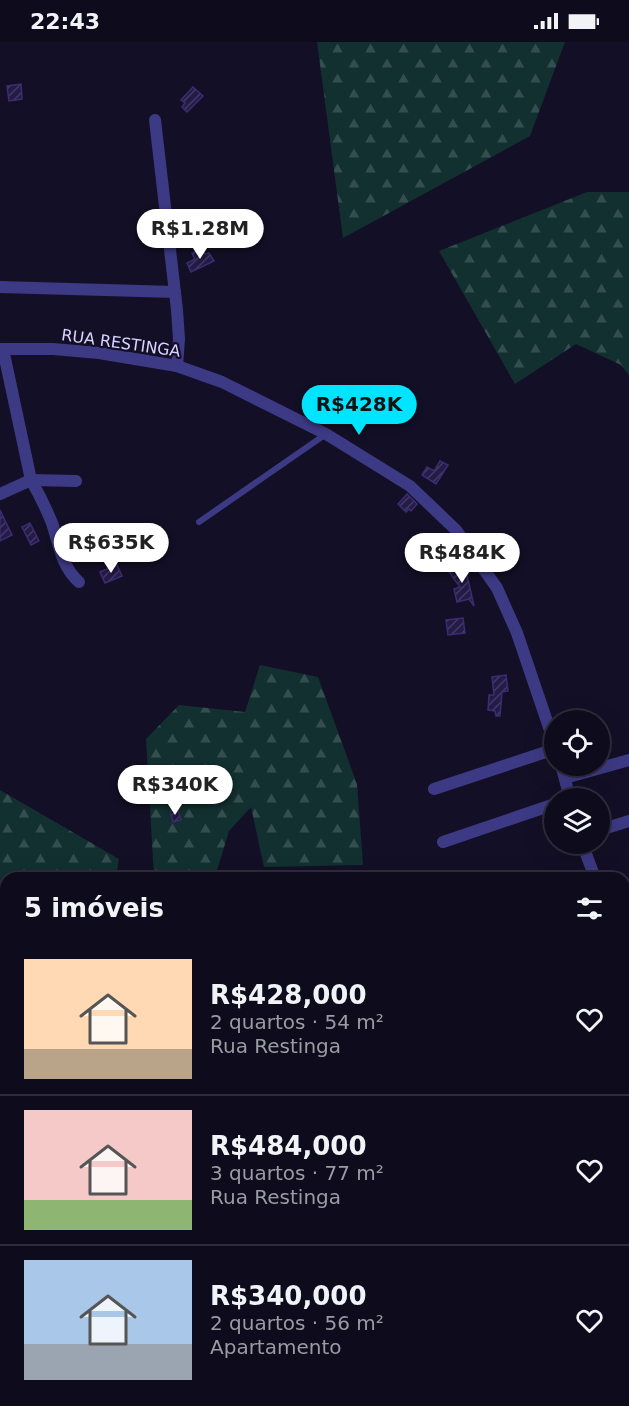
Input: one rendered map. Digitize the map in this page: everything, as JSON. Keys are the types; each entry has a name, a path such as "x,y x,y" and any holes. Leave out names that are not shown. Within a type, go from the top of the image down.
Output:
{"street":[{"path":"155,120 175,292 179,339 177,366"},
{"path":"0,287 175,292"},
{"path":"1,349 31,480 49,516 65,565 70,574 79,582"},
{"name":"RUA RESTINGA","path":"1,349 53,349 99,353 177,366 222,382 326,434 410,486 456,530 478,558 497,588 517,633 544,713"},
{"path":"0,494 31,480 76,481"},
{"path":"434,789 544,753"},
{"path":"568,788 565,778 629,760"},
{"path":"442,842 544,808"},
{"path":"610,827 629,821"},
{"path":"586,854 592,872"}],"lane":[{"path":"199,522 326,434"}],"green space":[{"path":"317,42 565,42 530,136 343,238"},
{"path":"587,192 629,192 629,375 621,365 576,344 515,384 439,251"},
{"path":"260,665 318,677 357,784 363,865 264,867 251,807 229,831 217,872 154,872 146,739 179,705 245,712"},
{"path":"0,790 119,859 117,872 0,872"}],"building":[{"path":"21,84 22,99 9,101 7,86"},
{"path":"193,87 203,96 187,112 182,107 185,103 181,100"},
{"path":"202,248 205,254 209,253 214,261 191,272 187,263 195,259 192,253"},
{"path":"440,461 448,465 436,484 422,475 427,467 434,471"},
{"path":"407,494 417,504 411,511 409,509 406,512 398,504"},
{"path":"0,510 12,535 0,541"},
{"path":"30,523 39,541 31,545 22,527"},
{"path":"461,563 469,573 467,575 474,606 469,599 457,602 454,589 460,587 449,572"},
{"path":"117,565 122,576 105,583 100,572"},
{"path":"463,618 465,633 448,635 446,620"},
{"path":"506,675 508,691 502,692 500,716 496,716 495,711 488,710 489,695 494,695 492,677"},
{"path":"178,809 181,820 173,822 170,811"}]}
